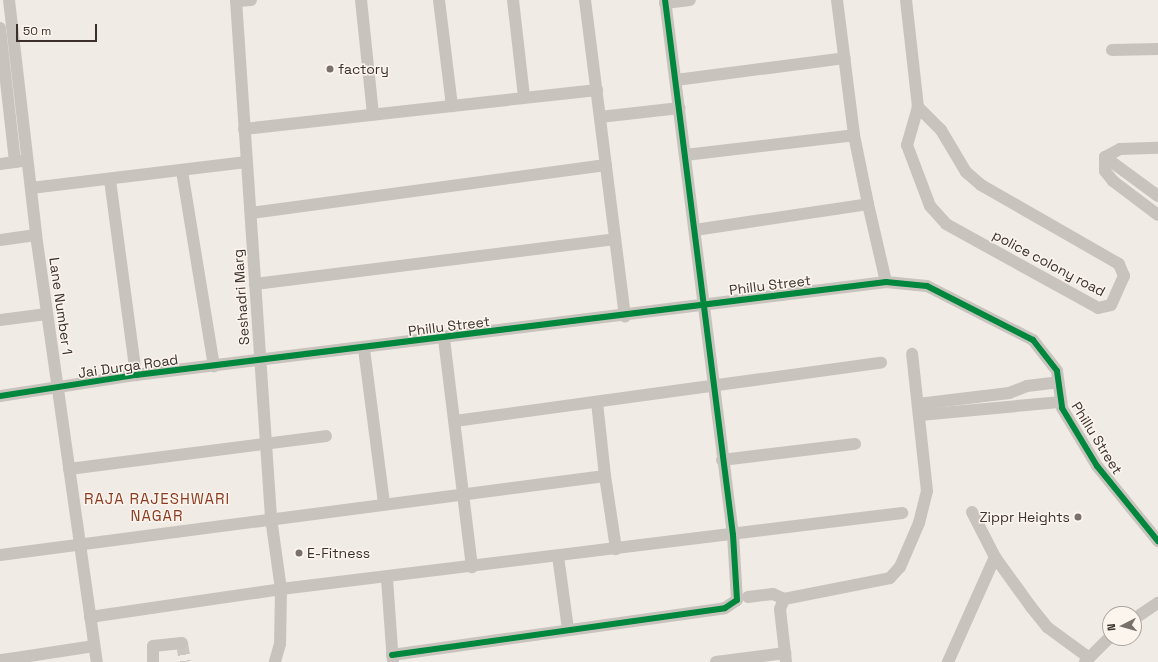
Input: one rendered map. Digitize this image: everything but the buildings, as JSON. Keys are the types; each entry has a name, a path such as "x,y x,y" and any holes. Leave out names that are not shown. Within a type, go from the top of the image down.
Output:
{"street":[{"path":"7,63 9,0"},
{"path":"236,1 251,0"},
{"path":"361,0 373,114"},
{"path":"439,0 452,106"},
{"path":"513,0 524,97"},
{"path":"585,0 625,316"},
{"path":"387,579 393,659 568,629 731,606 738,595 733,535 713,387 705,305 665,1 690,0"},
{"path":"837,0 854,135 886,282"},
{"name":"police colony road","path":"906,0 918,107 907,145 930,206 938,217 1098,308 1111,305 1124,276 1119,264 981,185 966,172 941,130 918,107"},
{"name":"Seshadri Marg","path":"236,1 271,518 282,589 280,644 275,662"},
{"path":"0,28 7,63"},
{"path":"1112,50 1158,49"},
{"path":"676,80 845,58"},
{"name":"Lane Number 1","path":"7,63 21,161 31,188 36,235 97,662"},
{"path":"244,129 597,90"},
{"path":"600,117 679,108"},
{"path":"685,155 854,135"},
{"path":"1105,157 1120,150 1158,148"},
{"path":"1105,157 1158,196"},
{"path":"1105,157 1105,171 1112,181 1158,215"},
{"path":"0,164 21,161"},
{"path":"31,188 110,180 246,162"},
{"path":"251,213 606,165"},
{"path":"182,171 214,366"},
{"path":"110,180 136,375"},
{"path":"695,230 868,204"},
{"path":"0,240 36,235"},
{"path":"255,284 615,239"},
{"name":"Phillu Street","path":"260,362 886,282 927,286 1033,340 1057,371 1061,402 1097,466 1158,540"},
{"path":"0,320 47,314"},
{"path":"444,339 472,567"},
{"path":"364,349 384,504"},
{"path":"748,597 773,594 784,599 797,594 882,580 896,574 918,523 927,491 912,354"},
{"name":"Jai Durga Road","path":"0,396 136,375 260,362"},
{"path":"454,421 713,387 880,363"},
{"path":"919,410 1009,393 1027,386 1058,382"},
{"path":"597,402 605,476 616,549"},
{"path":"919,410 1061,402"},
{"path":"69,469 326,436"},
{"path":"722,460 855,444"},
{"path":"0,551 80,544 271,518 605,476"},
{"path":"972,512 995,557 1046,626 1087,660 1102,645"},
{"path":"90,617 282,589 387,579 902,513"},
{"path":"558,556 568,629"},
{"path":"948,662 995,557"},
{"path":"716,662 785,657 780,609 784,599"},
{"path":"1142,614 1158,603"},
{"path":"153,662 153,646 182,643"},
{"path":"0,660 17,660 94,646"}],"tunnel":[{"path":"182,643 185,662"}],"cycle path":[{"path":"392,655 725,608 737,600 733,535 665,0"},
{"path":"0,396 136,375 886,282 927,286 1033,340 1057,371 1062,408 1097,466 1158,541"}],"place":[{"name":"factory","path":"330,69"},
{"name":"Zippr Heights","path":"1078,517"},
{"name":"E-Fitness","path":"299,553"}],"district":[{"name":"RAJA RAJESHWARI NAGAR","path":"157,506"}]}
